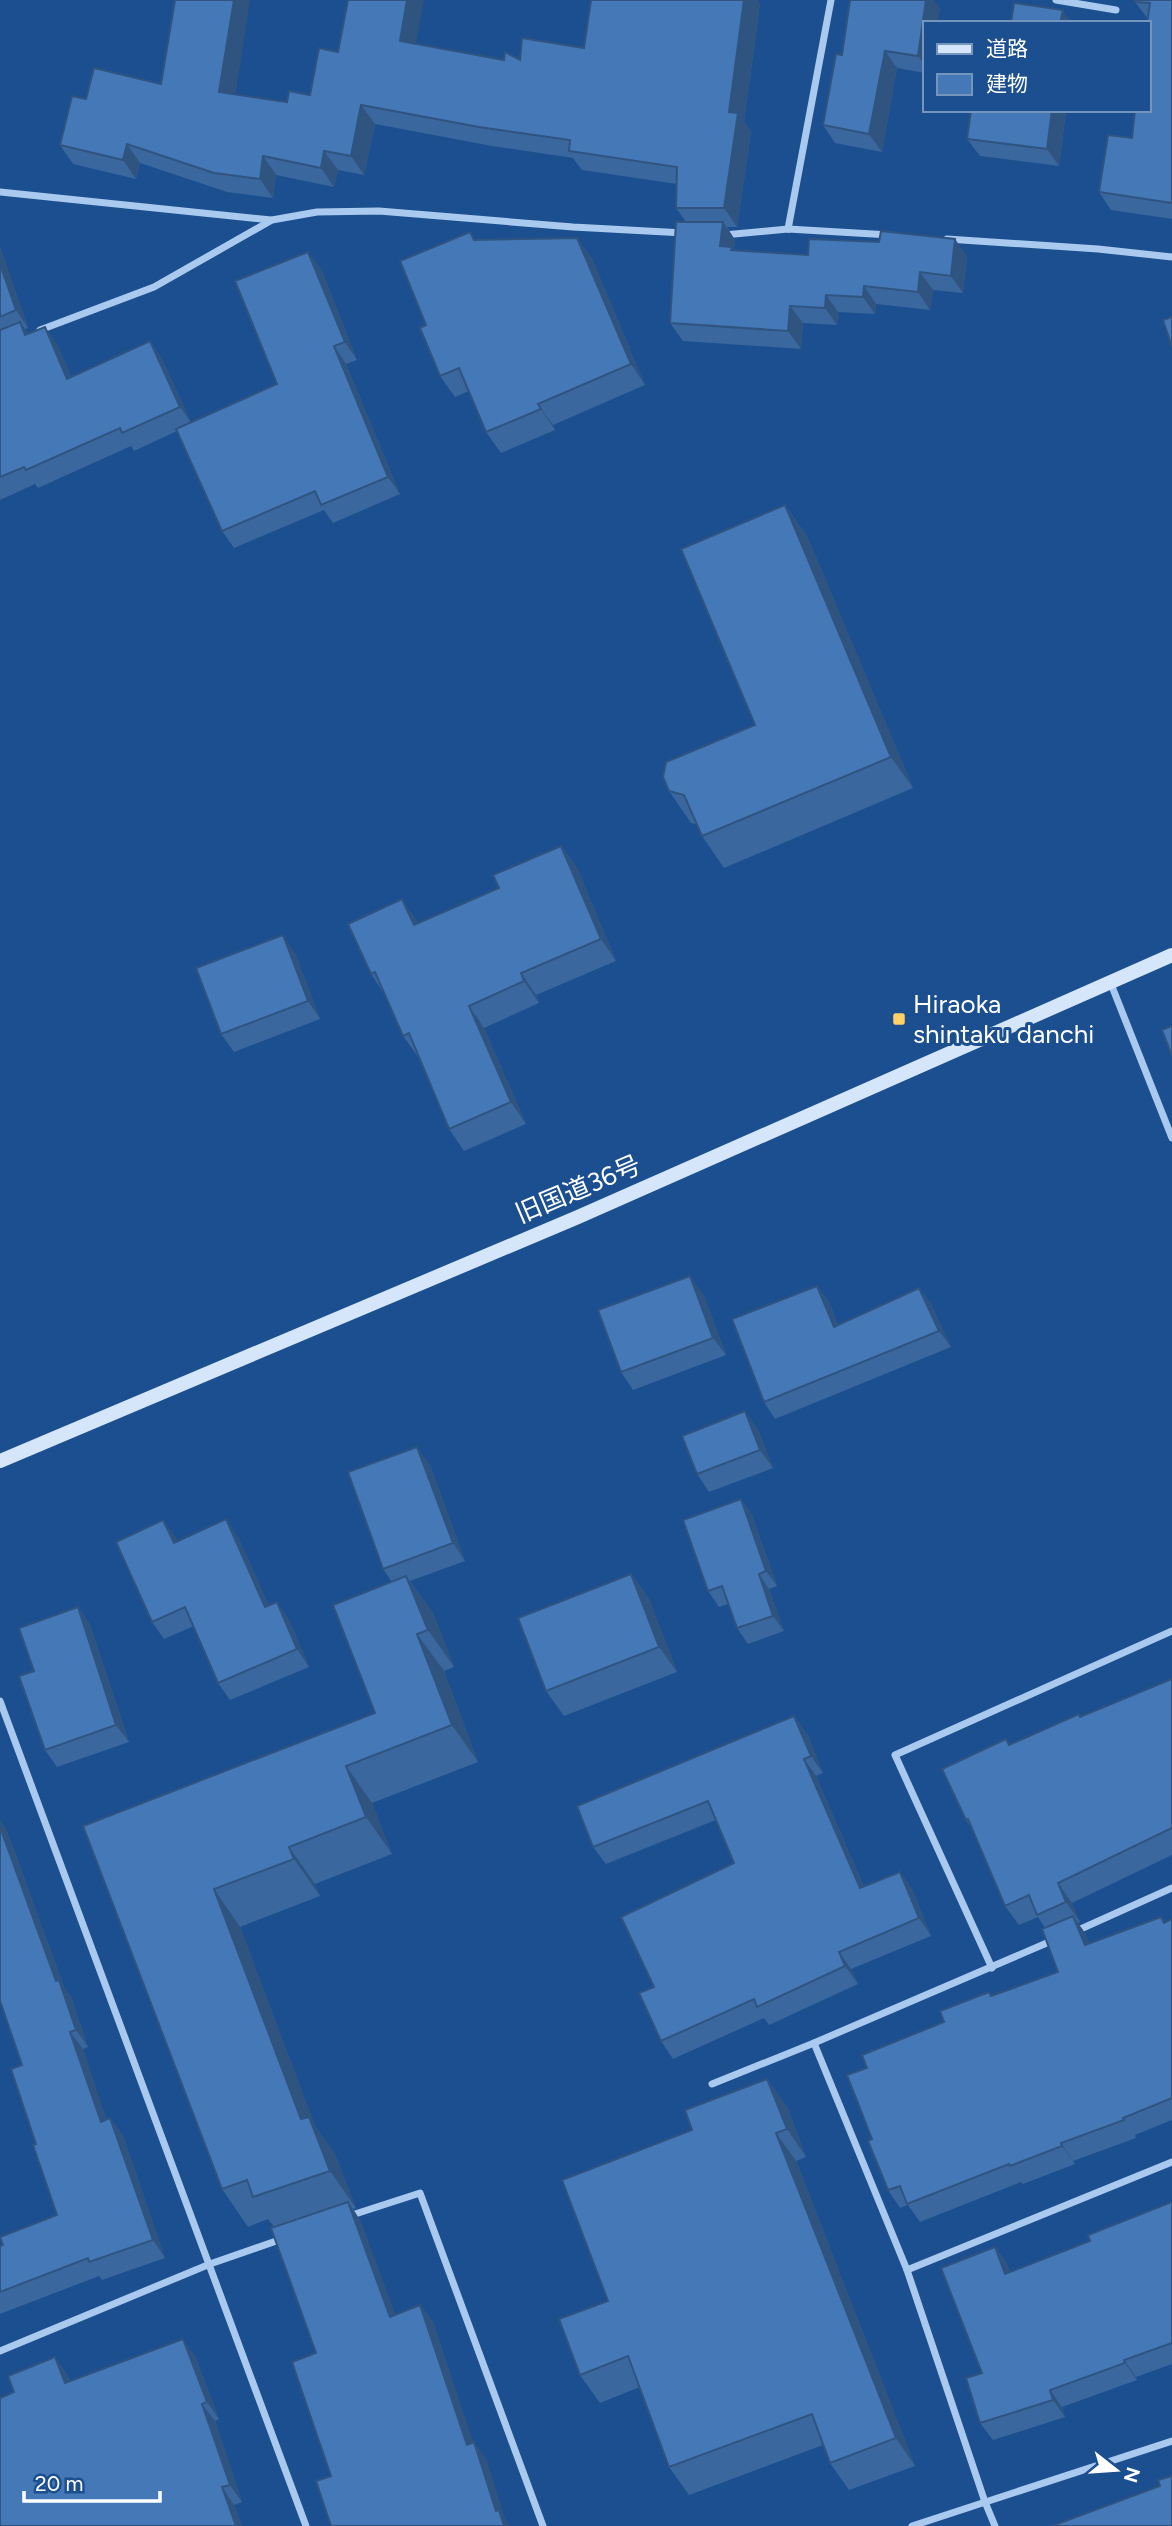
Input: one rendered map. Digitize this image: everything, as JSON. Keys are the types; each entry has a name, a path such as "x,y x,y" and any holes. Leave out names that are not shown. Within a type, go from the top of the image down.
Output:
{"street":[{"path":"788,229 831,0"},
{"path":"1056,0 1116,9"},
{"path":"0,192 272,220 317,212 380,211 573,227 694,233"},
{"path":"34,332 154,286 272,220"},
{"path":"721,235 788,229 896,236"},
{"path":"936,239 1098,249 1172,257"},
{"name":"旧国道36号","path":"0,1461 578,1217 1172,955"},
{"path":"1111,984 1172,1138"},
{"path":"992,1968 895,1755 1172,1631"},
{"path":"0,1701 306,2526"},
{"path":"712,2084 992,1968 1172,1888"},
{"path":"814,2043 907,2270 995,2526"},
{"path":"907,2270 1172,2162"},
{"path":"341,2219 420,2193 542,2526"},
{"path":"0,2351 210,2264 289,2237"},
{"path":"912,2526 1172,2441"}],"building":[{"path":"175,0 234,0 219,92 287,102 289,91 310,95 319,48 338,52 348,0 407,0 400,41 504,60 505,52 520,60 522,38 584,48 591,0 744,0 729,112 738,113 724,208 676,208 677,167 569,151 570,140 479,127 361,105 351,156 324,151 321,168 263,156 260,179 214,173 127,144 123,160 60,145 72,96 86,99 94,68 161,84"},
{"path":"850,0 926,0 918,56 885,51 869,134 823,125 836,54 842,55"},
{"path":"1172,0 1172,203 1099,192 1108,135 1132,138 1135,112 1151,112 1151,21 1147,21 1150,3 1135,2"},
{"path":"1014,3 1063,10 1060,21 1011,21"},
{"path":"971,112 1052,112 1047,149 967,139"},
{"path":"676,222 723,222 720,246 732,247 731,250 808,255 809,239 879,242 881,231 955,239 951,276 920,272 918,292 864,286 863,297 826,295 825,308 790,306 788,331 670,323"},
{"path":"470,232 474,240 577,238 631,364 538,404 541,409 486,432 459,368 440,376 420,328 426,325 400,261"},
{"path":"308,252 345,342 334,346 388,477 321,505 315,491 222,531 176,429 277,384 235,281"},
{"path":"0,264 16,310 0,317"},
{"path":"1172,317 1172,347 1163,320"},
{"path":"20,322 25,335 45,327 67,379 150,341 180,407 122,433 120,428 26,470 24,467 0,477 0,330"},
{"path":"785,505 891,757 702,836 684,795 669,791 663,777 666,762 755,725 681,549"},
{"path":"561,846 601,939 521,973 524,981 469,1006 511,1102 449,1129 409,1033 403,1036 375,972 371,974 348,924 402,899 414,925 499,888 493,875"},
{"path":"283,935 308,1001 221,1034 196,968"},
{"path":"1172,1026 1172,1056 1162,1030"},
{"path":"690,1276 713,1338 621,1372 598,1310"},
{"path":"817,1286 834,1327 919,1288 939,1331 764,1402 732,1319"},
{"path":"745,1411 760,1450 697,1474 682,1436"},
{"path":"417,1447 453,1543 383,1569 348,1472"},
{"path":"741,1499 766,1571 759,1574 773,1616 737,1628 722,1586 708,1591 683,1520"},
{"path":"226,1519 265,1607 277,1602 297,1649 218,1683 185,1607 152,1622 116,1542 163,1520 174,1543"},
{"path":"631,1574 659,1647 546,1691 518,1618"},
{"path":"406,1576 428,1630 417,1634 452,1725 346,1766 366,1817 289,1847 294,1859 214,1889 301,2119 309,2117 330,2171 253,2197 247,2180 222,2189 83,1826 375,1713 333,1605"},
{"path":"78,1607 116,1725 45,1750 19,1676 34,1671 19,1628"},
{"path":"1172,1679 1172,1828 1058,1883 1066,1902 1037,1915 1029,1895 1005,1906 968,1819 966,1820 942,1769 1006,1739 1009,1745 1079,1714 1080,1717"},
{"path":"794,1716 811,1756 804,1759 860,1888 900,1872 919,1918 839,1952 845,1966 757,2007 754,1999 661,2041 639,1993 654,1987 621,1917 734,1863 708,1801 593,1847 577,1806"},
{"path":"0,1827 56,1981 59,1980 76,2030 70,2032 101,2122 110,2118 153,2240 89,2262 88,2258 0,2292 0,2246 3,2245 0,2237 57,2215 11,2069 22,2065 0,2001"},
{"path":"1073,1916 1085,1945 1161,1917 1164,1923 1172,1919 1172,2098 1123,2118 1124,2120 1061,2143 1062,2146 907,2204 900,2186 888,2190 868,2141 872,2139 847,2075 867,2068 862,2055 944,2022 940,2011 989,1992 991,1996 1058,1972 1042,1929"},
{"path":"767,2079 787,2129 776,2133 896,2438 830,2463 812,2414 669,2467 628,2356 580,2375 559,2319 608,2301 562,2180 692,2130 685,2110"},
{"path":"348,2202 390,2317 420,2305 467,2445 474,2442 496,2511 499,2510 504,2526 331,2526 316,2481 331,2476 292,2362 316,2353 271,2228"},
{"path":"1172,2202 1172,2343 1050,2390 1053,2400 980,2423 966,2378 982,2373 941,2268 995,2247 1005,2274 1090,2241 1088,2235"},
{"path":"183,2339 207,2402 202,2404 230,2485 222,2487 236,2526 0,2526 0,2398 14,2392 8,2376 55,2357 65,2383"},
{"path":"1172,2476 1172,2526 1052,2526 1160,2486 1158,2480"}],"place":[{"name":"Hiraoka shintaku danchi","path":"899,1019"}]}
